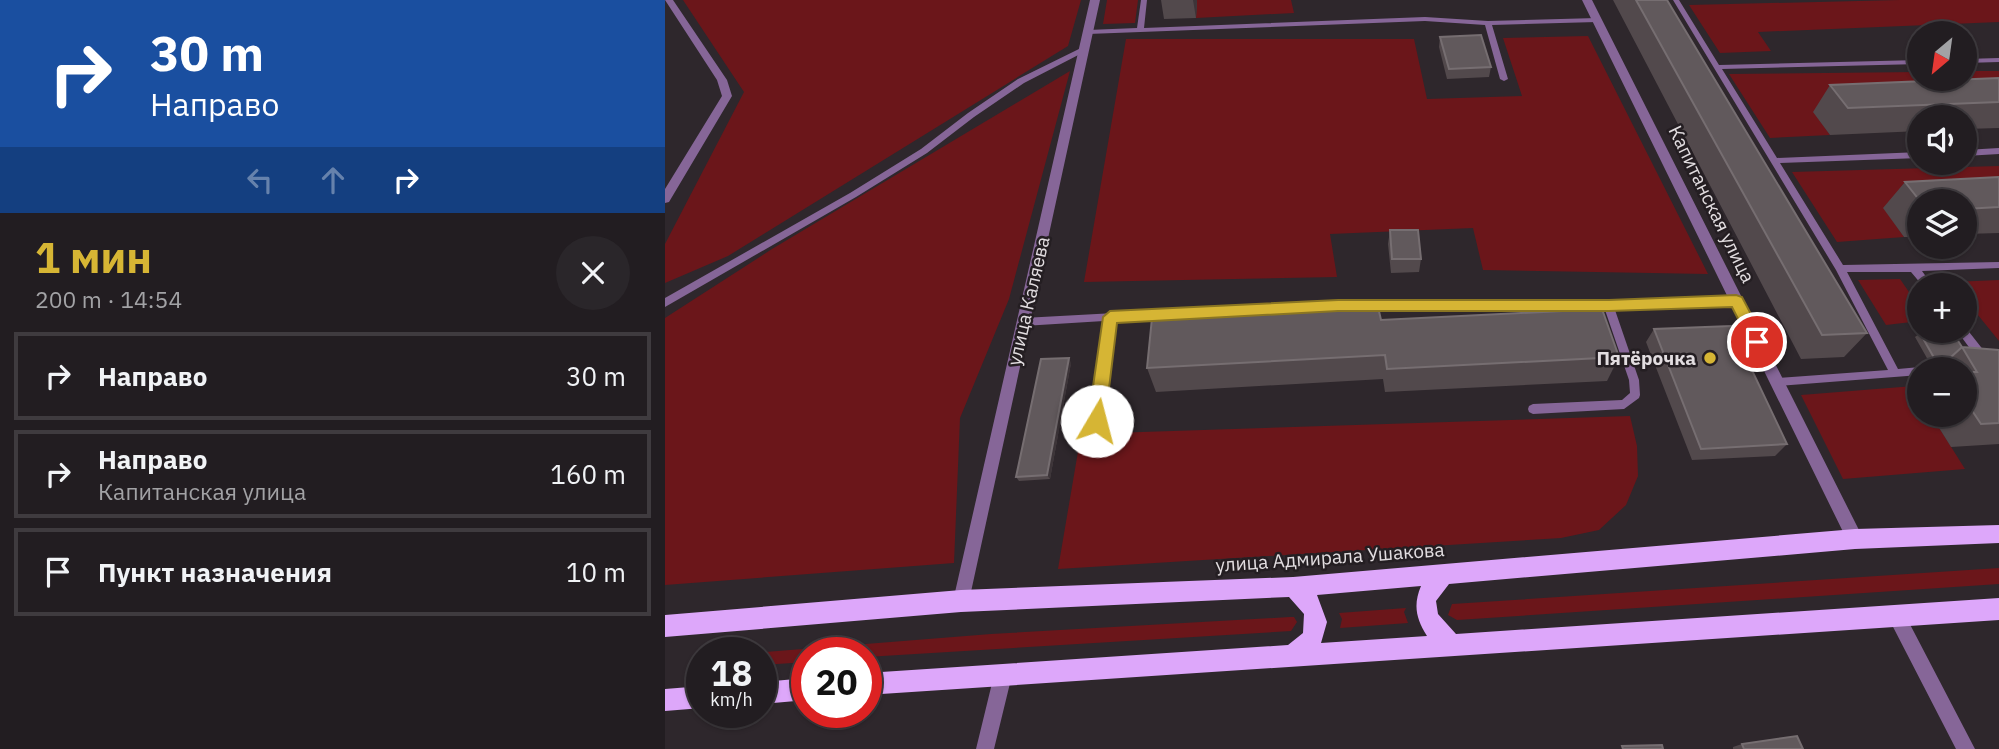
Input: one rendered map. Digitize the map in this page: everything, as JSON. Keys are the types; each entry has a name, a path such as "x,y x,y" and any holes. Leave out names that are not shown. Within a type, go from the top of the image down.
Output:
{"main road":[{"name":"улица Адмирала Ушакова","path":"665,626 961,601 1293,587 1855,539 1999,534"},
{"path":"1445,574 1430,589 1425,609 1433,628 1452,645"},
{"path":"1292,656 1311,642 1316,625 1311,602 1293,587"},
{"path":"882,683 1999,609"},
{"path":"665,700 686,698"}],"street":[{"name":"улица Каляева","path":"961,601 1095,0"},
{"name":"Капитанская улица","path":"1587,0 1855,539"},
{"path":"665,199 727,96 722,80 668,2"},
{"path":"1897,617 1966,749"},
{"path":"985,749 1003,675"}],"lane":[{"path":"1140,30 1144,0"},
{"path":"1676,0 1840,269 1895,374"},
{"path":"1088,32 1425,19 1488,23 1597,20"},
{"path":"1488,23 1504,79"},
{"path":"665,303 924,151 1021,81 1084,50"},
{"path":"1977,61 1999,60"},
{"path":"1717,67 1907,62"},
{"path":"1977,152 1999,151"},
{"path":"1773,161 1907,156"},
{"path":"1840,269 1999,265"},
{"path":"1915,268 1919,273"},
{"path":"1023,322 1338,305 1609,306 1736,301"},
{"path":"1533,409 1624,404 1635,395 1634,380 1609,306"},
{"path":"1097,421 1110,317"},
{"path":"1974,343 1993,363"},
{"path":"1778,382 1907,373"}],"shaded area":[{"path":"683,0 1081,0 1068,46 728,256 665,283 665,244 744,92"},
{"path":"1107,0 1138,0 1135,23 1103,24"},
{"path":"1197,0 1291,0 1294,13 1196,18"},
{"path":"1999,0 1999,22 1907,21 1907,26 1758,32 1771,51 1720,53 1689,5"},
{"path":"1588,36 1708,274 1483,270 1473,228 1330,234 1337,277 1084,282 1126,39 1414,39 1427,99 1522,96 1503,38"},
{"path":"1070,71 1009,299 960,418 954,563 665,585 665,318 772,249"},
{"path":"1977,71 1999,71 1999,104 1907,105 1907,108 1814,112 1830,135 1770,138 1729,74 1907,72 1907,91 1977,91"},
{"path":"1999,166 1999,202 1977,202 1977,189 1907,189 1907,204 1884,208 1904,237 1837,242 1792,172 1907,169 1907,175 1977,175 1977,167"},
{"path":"1900,279 1907,289 1907,323 1886,325 1858,280"},
{"path":"1999,280 1999,341 1977,314 1977,281"},
{"path":"1907,387 1907,427 1939,427 1965,469 1843,479 1801,395"},
{"path":"1630,416 1637,446 1638,476 1626,505 1599,530 1561,538 1058,569 1081,434"},
{"path":"1999,568 1999,584 1457,620 1448,615 1452,604"},
{"path":"1406,608 1404,612 1408,623 1340,628 1342,619 1339,613"},
{"path":"1294,617 1297,622 1291,631 882,656 882,643"},
{"path":"791,650 791,663 777,664 777,651"}],"building":[{"path":"1636,0 1667,0 1867,333 1822,335"},
{"path":"1481,35 1491,67 1449,69 1440,37"},
{"path":"1999,78 1999,102 1848,108 1830,85 1907,82 1907,91 1977,91 1977,79"},
{"path":"1999,177 1999,207 1977,208 1977,189 1911,189 1905,182"},
{"path":"1390,230 1418,230 1421,259 1392,259"},
{"path":"1378,307 1381,320 1602,309 1619,357 1387,369 1385,355 1147,368 1152,318"},
{"path":"1731,326 1787,444 1701,449 1654,329"},
{"path":"1926,343 1959,343 1962,347 1951,357 1934,357"},
{"path":"1962,347 1999,350 1999,423 1981,424 1977,418 1977,357 1968,357"},
{"path":"1069,358 1047,475 1016,477 1041,359"},
{"path":"1797,736 1803,749 1744,749 1742,744"},
{"path":"1662,745 1663,749 1623,749 1622,746"}],"place":[{"name":"Пятёрочка","path":"1710,358"}],"route":[{"path":"1097,421 1110,317 1338,305 1609,306 1736,301 1757,342"}]}
